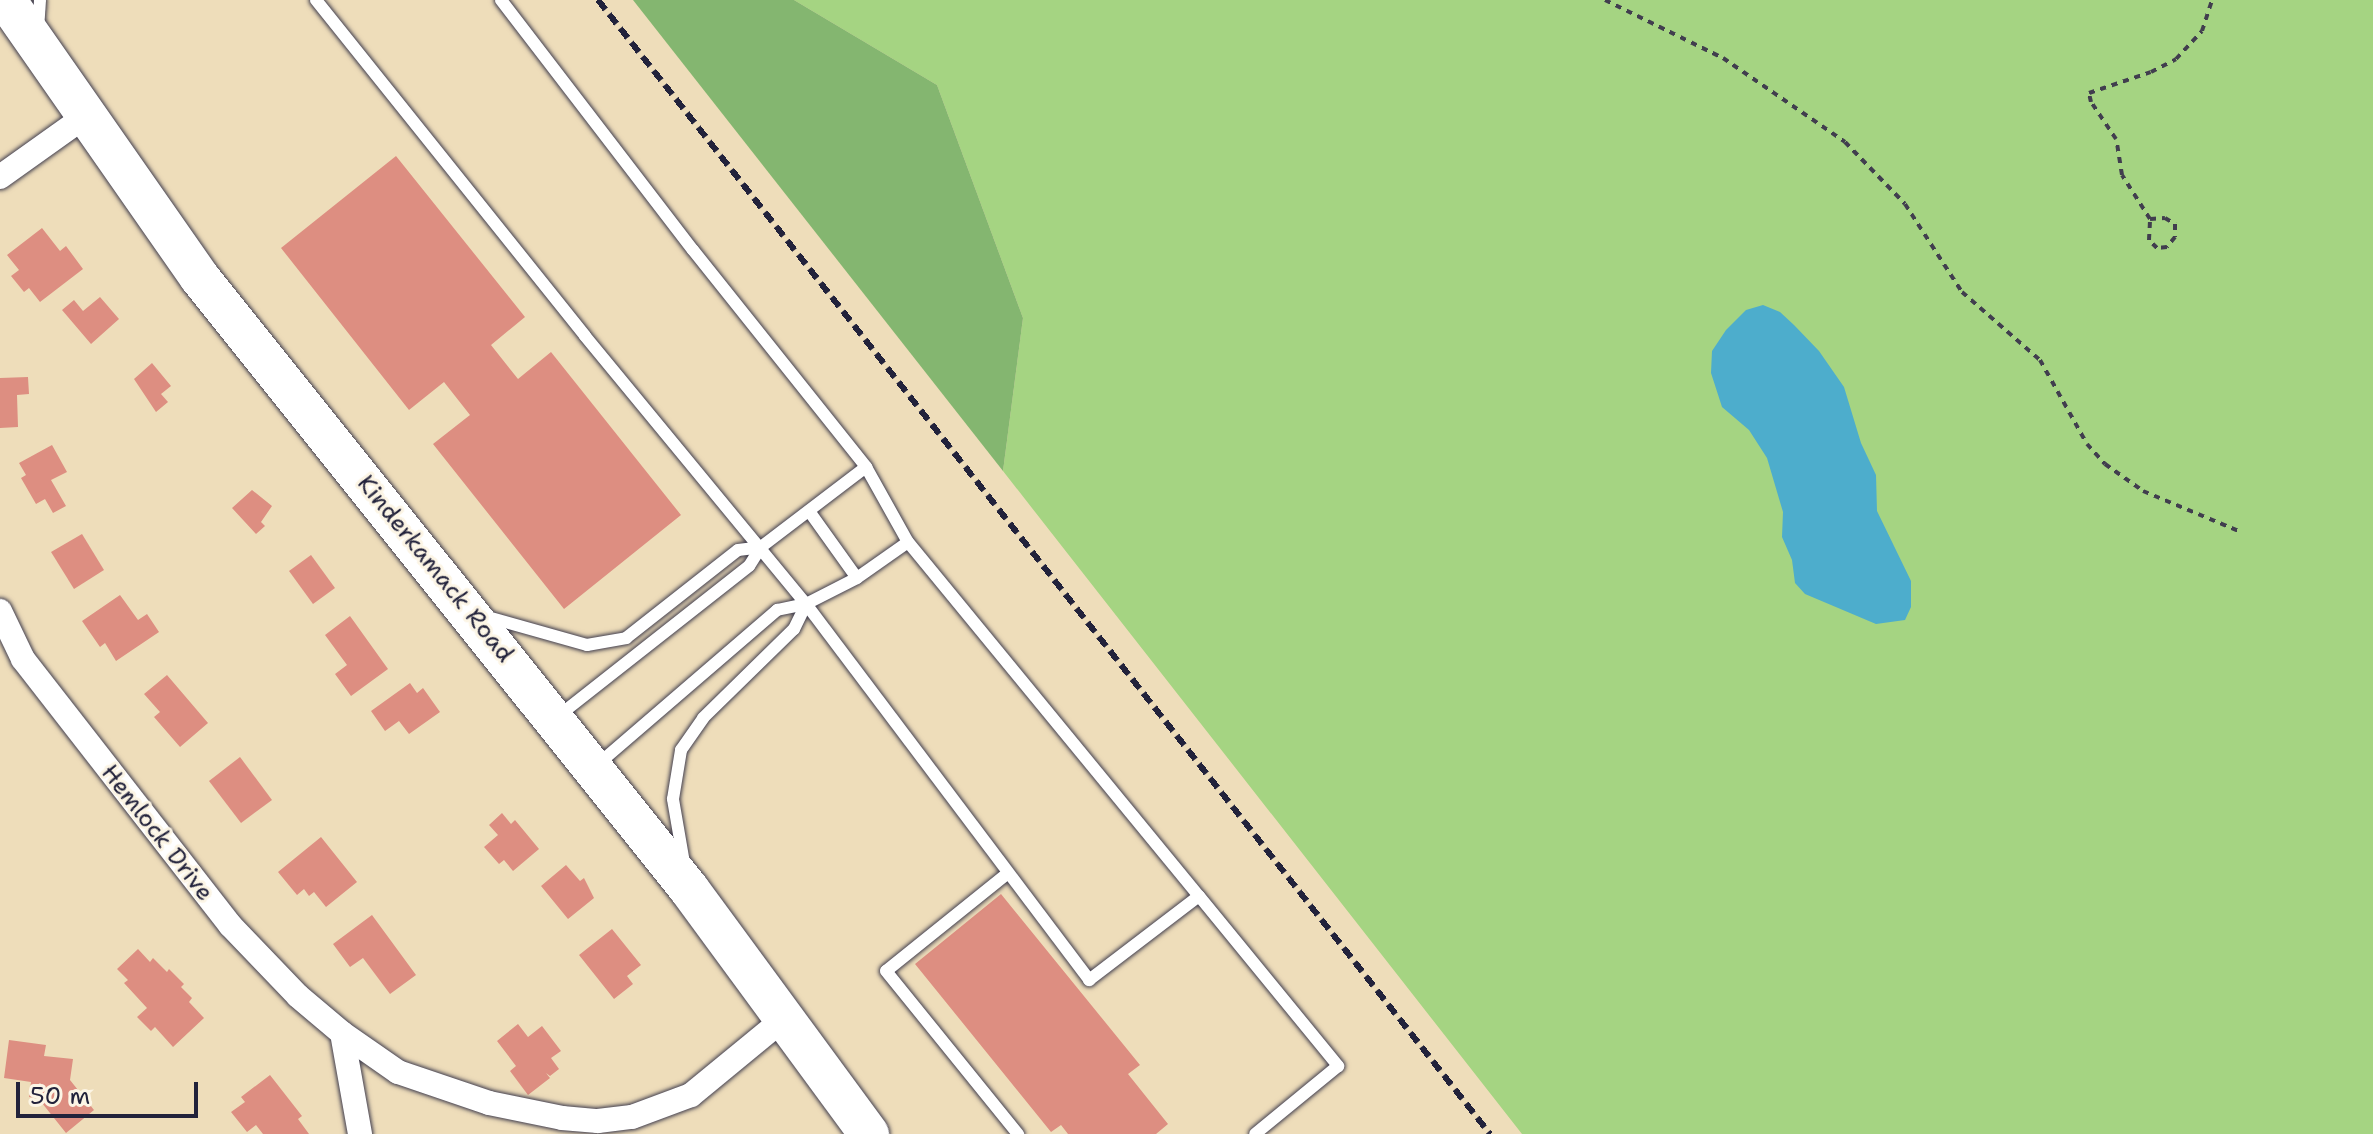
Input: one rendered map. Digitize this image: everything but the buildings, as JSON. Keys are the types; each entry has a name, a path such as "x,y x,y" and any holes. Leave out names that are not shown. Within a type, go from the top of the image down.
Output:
{"main road":[{"name":"Kinderkamack Road","path":"6,0 84,117 200,278 689,889 869,1134"}],"street":[{"path":"0,177 84,117"},
{"name":"Hemlock Drive","path":"0,611 7,640 230,925 298,996 342,1033 398,1072 489,1103 621,1126 691,1095 786,1017"},
{"path":"342,1033 360,1134"}],"lane":[{"path":"37,44 40,0"},
{"path":"316,0 585,336 806,604 1089,980 1199,896"},
{"path":"501,0 693,250 866,467 908,542 1338,1066 1255,1134"},
{"path":"555,719 749,566 761,547 866,467"},
{"path":"809,511 857,578"},
{"path":"594,768 777,610 806,604 857,578 908,542"},
{"path":"469,611 587,645 626,638 738,550 761,547"},
{"path":"689,889 673,799 681,750 703,718 794,629 806,604"},
{"path":"1008,873 886,971 1018,1134"}],"path":[{"path":"1605,0 1723,58 1845,142 1905,204 1962,292 2040,360 2087,444 2105,464 2143,491 2241,532"},
{"path":"2150,219 2165,218 2175,224 2175,237 2167,247 2157,248 2149,240 2150,219 2122,175 2116,139 2089,93 2151,72 2176,59 2202,31 2212,0"}],"green space":[{"path":"633,0 794,0 937,85 1023,318 1003,471"},
{"path":"794,0 2373,0 2373,1134 1522,1134 1003,471 1023,318 937,85"}],"water":[{"path":"1763,305 1780,312 1794,325 1819,351 1844,387 1861,443 1876,475 1877,511 1911,581 1911,607 1905,620 1876,624 1805,594 1795,583 1792,560 1782,537 1783,512 1767,458 1749,430 1722,407 1711,373 1712,351 1726,330 1746,310"}],"railway":[{"path":"598,0 1490,1134"}]}
